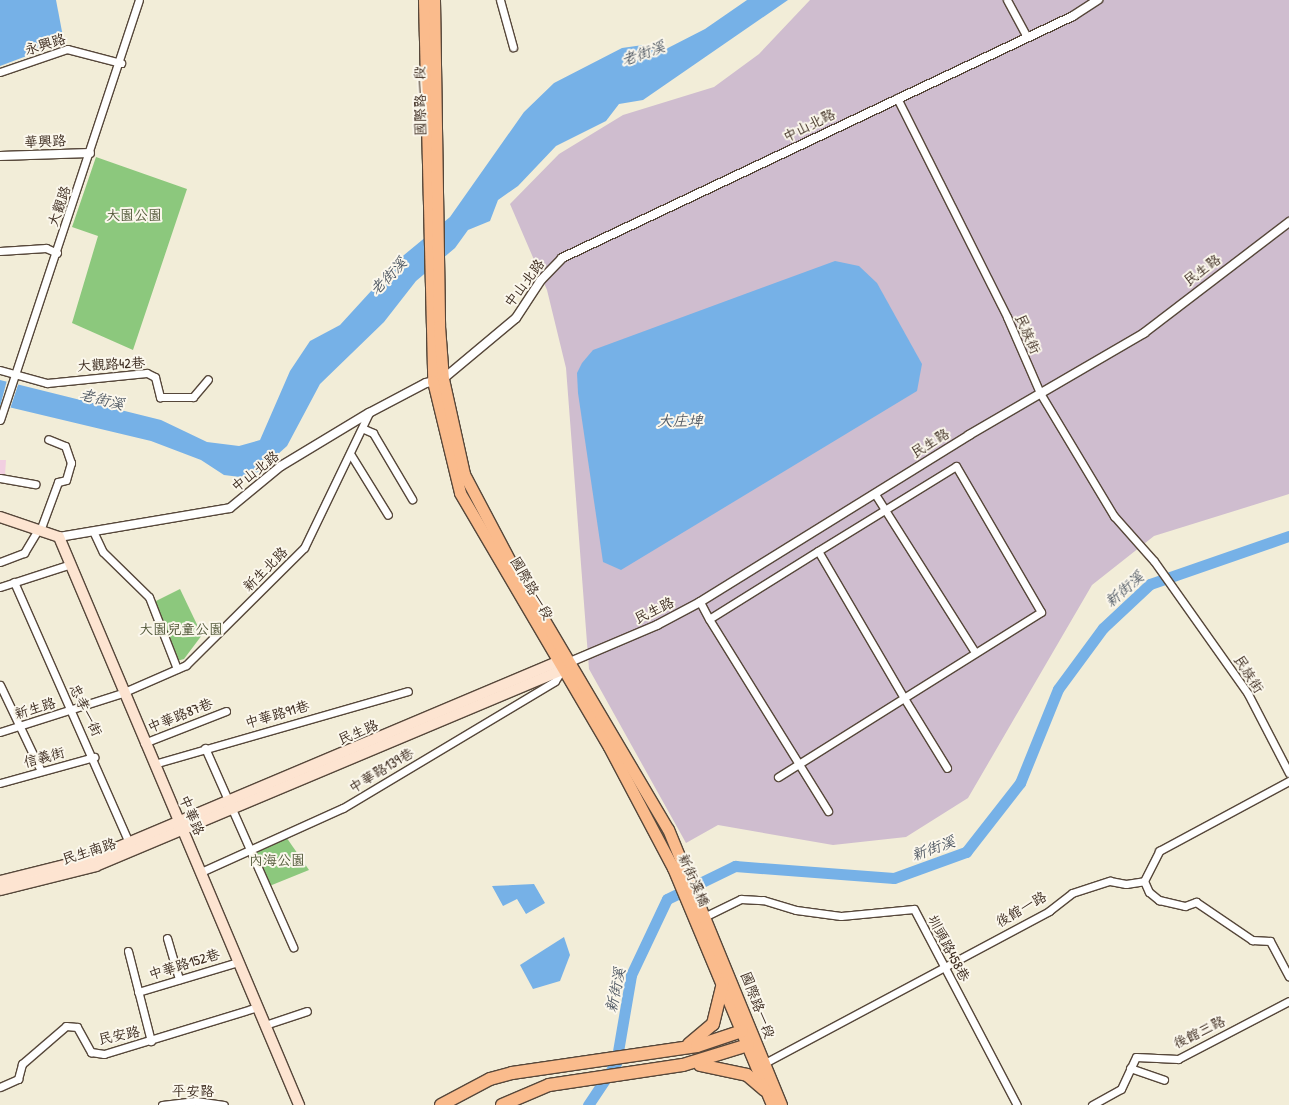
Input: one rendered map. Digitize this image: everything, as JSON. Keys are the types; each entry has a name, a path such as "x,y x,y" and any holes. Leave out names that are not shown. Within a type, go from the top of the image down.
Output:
{"highway":[{"path":"681,1048 705,1034 712,1024 723,983"},
{"path":"441,1105 490,1079 532,1069 647,1054 681,1048 748,1032"},
{"path":"502,1105 550,1085 683,1065 748,1044"},
{"path":"683,1065 738,1071 765,1090"}],"main road":[{"name":"國際路一段","path":"424,0 432,201 434,325 438,380 460,493 559,666 610,747 664,849"},
{"name":"國際路一段","path":"432,201 434,0"},
{"name":"國際路一段","path":"438,380 464,474 514,570 570,662 676,847"},
{"path":"0,517 40,528 59,537"},
{"name":"中華路","path":"59,537 68,565 122,693 182,826 299,1105"},
{"name":"民生路","path":"182,826 570,662"},
{"name":"民生南路","path":"0,890 96,866 131,847 182,826"},
{"name":"民生南路","path":"0,881 131,847"},
{"name":"新街溪橋","path":"676,847 701,919"},
{"name":"新街溪橋","path":"664,849 701,919"},
{"name":"國際路一段","path":"701,919 723,983 748,1032"},
{"name":"國際路一段","path":"701,919 748,1032 760,1065 765,1090 772,1105"},
{"path":"748,1032 748,1044"},
{"name":"國際路一段","path":"748,1044 781,1105"}],"street":[{"name":"大觀路","path":"0,420 121,63 139,0"},
{"path":"500,0 513,47"},
{"path":"1007,0 1027,37"},
{"name":"中山北路","path":"59,537 230,508 281,466 369,413 438,380 516,318 541,280 562,258 1027,37 1098,0"},
{"name":"永興路","path":"0,72 67,49 121,63"},
{"name":"民族街","path":"897,98 1007,317 1040,393 1114,516 1156,566 1176,596 1196,619 1248,694 1289,773"},
{"name":"華興路","path":"0,156 90,153"},
{"name":"民生路","path":"570,662 657,625 700,602 1040,393 1144,333 1289,222"},
{"path":"0,251 46,248 57,253"},
{"path":"0,370 15,377"},
{"name":"大觀路42巷","path":"15,377 47,383 147,373 155,377 160,397 193,397 208,379"},
{"name":"新生北路","path":"122,693 186,665 296,558 351,455 364,429 369,413"},
{"path":"364,429 373,433 412,499"},
{"path":"0,562 24,553 40,528 58,482 66,480 71,463 65,446 48,439"},
{"path":"351,455 388,515"},
{"path":"709,619 956,466 1041,612 798,763 778,777"},
{"path":"0,478 35,484"},
{"path":"875,494 883,510 931,578 975,652"},
{"path":"93,531 103,552 149,597 177,669"},
{"path":"818,551 947,768"},
{"path":"0,587 68,565"},
{"name":"忠孝一街","path":"14,582 70,710 94,757 131,847"},
{"path":"700,602 709,619 828,811"},
{"name":"中華路139巷","path":"201,872 343,808 555,681 559,666"},
{"path":"0,684 41,771"},
{"name":"中華路91巷","path":"154,764 408,691"},
{"name":"新生路","path":"0,732 122,693"},
{"name":"中華路87巷","path":"144,743 226,711"},
{"path":"206,748 293,947"},
{"name":"信義街","path":"0,783 94,757"},
{"path":"1289,781 1159,852 1144,881 1149,892 1159,900 1185,906 1196,902 1252,940 1270,940 1289,976"},
{"name":"後館一路","path":"760,1065 944,966 1088,886 1110,881 1126,884 1144,881"},
{"name":"圳頭路458巷","path":"701,919 741,899 841,916 914,909 1016,1105"},
{"path":"167,938 179,980"},
{"path":"128,951 151,1041"},
{"name":"中華路152巷","path":"138,992 238,962"},
{"name":"後館三路","path":"1092,1105 1121,1089 1136,1057 1142,1056 1178,1059 1289,1000"},
{"name":"民安路","path":"0,1087 18,1079 22,1064 66,1026 77,1027 87,1047 96,1055 151,1041 258,1007"},
{"path":"265,1025 307,1011"},
{"path":"1130,1068 1164,1080"},
{"name":"平安路","path":"162,1105 196,1101 224,1105"}],"shaded area":[{"path":"810,0 1289,0 1289,494 1154,536 1092,585 968,798 906,837 833,845 718,825 686,843 589,669 566,368 547,290 510,204 559,154 623,115 714,87 759,54"},
{"path":"0,460 6,460 5,475 0,475"}],"green space":[{"name":"大園公園","path":"96,157 187,189 133,350 72,323 98,236 72,227"},
{"name":"大園兒童公園","path":"180,589 202,635 184,659 177,661 152,603"},
{"name":"內海公園","path":"284,834 309,870 267,887 251,849"}],"water":[{"path":"0,0 56,0 64,42 0,66"},
{"name":"老街溪","path":"747,0 788,0 643,100 619,104 606,121 556,146 518,186 498,200 490,221 468,230 455,248 416,281 384,322 320,384 287,446 258,472 240,477 224,475 201,460 151,441 0,405 0,380 161,420 207,442 239,446 260,440 290,371 310,341 340,325 404,255 450,217 524,112 554,83 622,48 643,45 664,50 705,29"},
{"name":"大庄埤","path":"835,261 859,266 877,283 922,364 917,391 621,570 603,562 578,393 577,373 582,363 593,350"},
{"path":"534,884 545,903 526,914 517,899 503,906 492,886"},
{"path":"564,937 570,955 560,981 533,989 520,965"}],"pier":[{"path":"7,380 19,382 10,409 0,407"}],"waterway":[{"name":"新街溪","path":"588,1105 616,1063 631,975 667,899 735,866 894,878 966,852 1020,783 1058,689 1103,628 1150,584 1289,536"}]}
